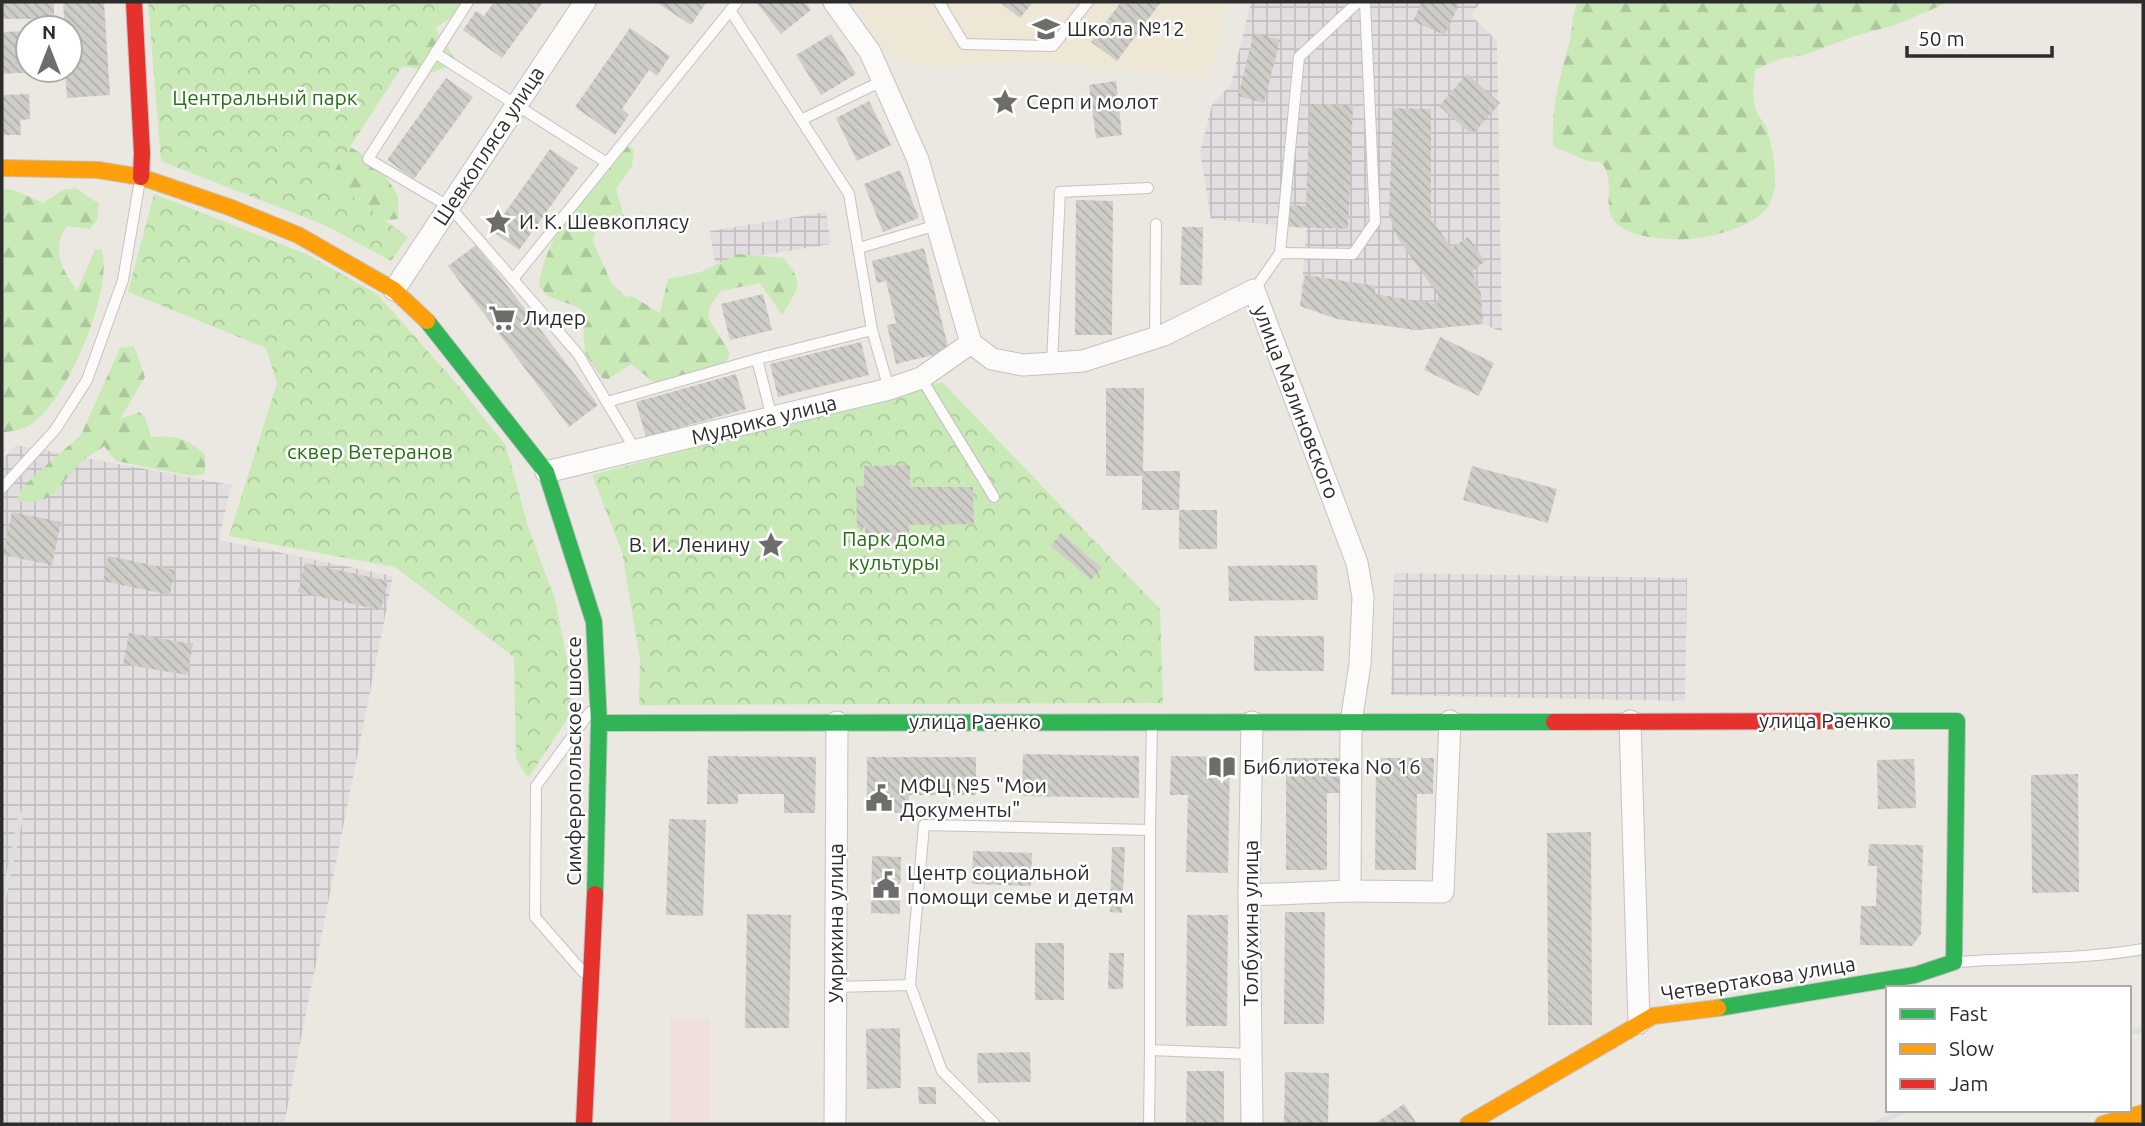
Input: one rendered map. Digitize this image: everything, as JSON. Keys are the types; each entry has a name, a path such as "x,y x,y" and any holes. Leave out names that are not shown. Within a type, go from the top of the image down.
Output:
{"street":[{"path":"134,2 141,177"},
{"name":"Шевкопляса улица","path":"394,290 585,2"},
{"path":"834,2 870,52 918,160 971,343"},
{"name":"Симферопольское шоссе","path":"2,168 98,170 141,177 229,207 298,235 394,290 432,327 547,472 594,622 599,723 597,859 584,1124"},
{"name":"улица Малиновского","path":"971,343 992,359 1023,365 1083,361 1155,338 1254,290 1357,563 1363,597 1360,664 1351,722"},
{"name":"Мудрика улица","path":"547,472 889,390 921,378 971,343"},
{"name":"улица Раенко","path":"599,723 1957,721 1954,962"},
{"name":"Умрихина улица","path":"835,1124 837,722"},
{"name":"Толбухина улица","path":"1252,722 1249,895 1252,1124"},
{"path":"1350,891 1351,722"},
{"path":"1249,895 1350,891 1443,892 1451,722"},
{"path":"1630,722 1639,1023"},
{"name":"Четвертакова улица","path":"1468,1124 1653,1016 1707,1010 1915,975 1954,962"},
{"path":"2103,1124 2143,1113"}],"lane":[{"path":"468,2 368,159 450,207 578,354 636,451"},
{"path":"939,2 964,44 1053,46 1088,2"},
{"path":"1254,290 1280,254 1299,57 1358,2"},
{"path":"1280,254 1353,254 1374,222 1365,2"},
{"path":"513,279 733,6 849,194 872,330 889,390"},
{"path":"435,53 607,163"},
{"path":"801,120 882,81"},
{"path":"2,488 55,430 87,380 123,280 141,177"},
{"path":"1052,363 1060,192 1149,188"},
{"path":"1155,338 1156,224"},
{"path":"859,248 937,225"},
{"path":"607,402 757,359 872,330"},
{"path":"757,359 772,418"},
{"path":"921,378 994,497"},
{"path":"591,982 535,917 536,786 598,701"},
{"path":"1149,1124 1152,722"},
{"path":"995,1124 942,1072 910,985 924,825 1150,830"},
{"path":"1954,962 2015,957 2061,957 2143,948"},
{"path":"836,987 910,985"},
{"path":"1150,1050 1251,1054"}],"shaded area":[{"name":"Школа №12","path":"853,2 1228,2 1209,78 1030,61 934,67 890,56"},
{"path":"1251,2 1481,2 1471,15 1497,41 1502,332 1483,324 1416,330 1337,319 1300,306 1307,228 1211,219 1200,152 1212,105 1231,84"},
{"path":"826,212 831,244 715,263 710,231"},
{"path":"16,445 231,485 219,540 393,576 284,1124 2,1124 2,460"},
{"path":"1394,573 1687,578 1685,701 1391,695"},
{"path":"670,1019 710,1019 710,1122 670,1122"}],"green space":[{"name":"Центральный парк","path":"148,2 444,2 329,179 408,237 391,261 327,226 161,161"},
{"path":"300,2 467,2 465,9 435,28 457,62 434,72 397,65 348,145 380,167 398,196 398,219 374,221 316,191"},
{"path":"1578,2 1949,2 1895,25 1804,55 1779,59 1755,70 1754,103 1768,132 1774,164 1775,184 1771,202 1759,216 1740,227 1707,237 1679,239 1639,235 1621,227 1611,216 1608,178 1601,162 1587,161 1553,146 1556,95"},
{"path":"619,139 634,150 632,166 616,189 624,217 619,222 600,222 592,240 612,284 627,298 630,295 660,313 668,279 701,272 738,254 783,258 795,274 797,286 782,315 760,283 721,291 710,306 708,318 730,353 726,362 655,383 631,364 608,379 602,378 585,353 582,309 548,296 539,286 542,269 559,230 583,189"},
{"path":"2,188 43,203 63,190 76,188 99,204 97,220 90,229 67,226 59,243 59,251 63,268 77,291 95,250 101,249 104,266 101,290 84,345 57,396 42,415 28,426 2,433"},
{"name":"сквер Ветеранов","path":"154,194 306,254 377,294 457,384 506,446 528,527 555,599 572,686 568,718 528,778 516,759 514,657 395,567 229,536 277,383 266,348 128,292"},
{"path":"134,346 145,377 120,419 139,412 145,417 151,437 174,437 187,441 205,455 205,474 192,476 116,461 104,446 83,461 50,497 32,502 17,502 21,489 81,435 120,348"},
{"name":"Парк дома культуры","path":"942,382 1160,609 1163,703 639,705 640,659 622,552 592,475"}],"building":[{"path":"2,2 54,2 54,14 14,14 14,19 2,19"},
{"path":"63,2 104,2 110,95 67,98 66,84 84,84 84,14 64,14"},
{"path":"494,2 543,2 502,58 463,30 476,11 484,16"},
{"path":"656,2 704,2 706,3 691,25"},
{"path":"756,2 805,2 811,10 781,34"},
{"path":"999,2 1033,2 1020,18"},
{"path":"1121,2 1161,2 1117,61 1091,42"},
{"path":"1422,2 1460,2 1445,35 1413,21"},
{"path":"630,28 670,56 657,76 649,70 622,109 629,115 615,135 575,107"},
{"path":"2,32 14,32 14,73 2,74"},
{"path":"1254,33 1280,40 1264,103 1238,96"},
{"path":"831,34 856,74 821,95 796,55"},
{"path":"1467,74 1500,103 1472,135 1439,106"},
{"path":"446,78 473,97 414,179 387,160"},
{"path":"1116,81 1122,135 1096,138 1089,85"},
{"path":"29,94 30,119 20,120 21,135 2,135 2,95"},
{"path":"869,101 891,145 857,161 836,118"},
{"path":"1310,104 1353,105 1348,229 1289,227 1290,205 1306,206"},
{"path":"1393,108 1431,109 1431,219 1452,248 1468,237 1485,261 1472,272 1481,294 1483,324 1416,330 1337,319 1300,306 1305,275 1376,286 1375,294 1437,304 1438,295 1397,237 1389,215"},
{"path":"550,149 578,168 519,250 492,231"},
{"path":"900,170 919,218 883,232 864,184"},
{"path":"1076,200 1113,201 1112,335 1075,335"},
{"path":"1182,227 1203,227 1202,285 1180,285"},
{"path":"476,245 598,405 569,427 448,266"},
{"path":"924,248 949,351 896,364 887,325 896,323 886,281 877,283 872,261"},
{"path":"763,294 772,330 730,340 721,304"},
{"path":"1440,337 1494,363 1479,396 1424,370"},
{"path":"861,342 869,375 778,397 770,364"},
{"path":"736,374 746,409 646,437 636,402"},
{"path":"1106,388 1144,388 1143,471 1180,471 1179,510 1142,510 1142,476 1106,476"},
{"path":"910,465 910,487 973,487 974,524 909,525 909,548 866,549 865,527 857,528 856,486 864,486 864,466"},
{"path":"1472,466 1557,489 1548,523 1463,500"},
{"path":"1179,510 1217,510 1217,549 1179,549"},
{"path":"12,512 61,522 52,565 3,555"},
{"path":"1061,533 1102,568 1091,580 1051,546"},
{"path":"108,556 175,570 170,595 103,581"},
{"path":"305,563 388,581 381,610 298,592"},
{"path":"1317,565 1318,600 1229,601 1228,566"},
{"path":"129,633 193,644 187,675 123,664"},
{"path":"1254,636 1324,636 1324,671 1254,671"},
{"path":"1023,754 1139,756 1139,798 1022,796"},
{"path":"708,756 816,757 815,813 784,813 784,794 738,794 738,804 707,804"},
{"path":"1171,756 1230,757 1228,873 1186,872 1188,795 1170,795"},
{"path":"867,757 976,757 976,795 909,795 909,813 867,812"},
{"path":"1286,758 1346,758 1346,793 1327,793 1327,870 1286,870"},
{"path":"1376,758 1434,758 1433,794 1417,794 1416,870 1375,870"},
{"path":"1914,759 1916,808 1878,809 1877,760"},
{"path":"2078,774 2079,892 2032,893 2031,775"},
{"path":"669,819 706,820 703,916 666,915"},
{"path":"1591,832 1592,1025 1548,1025 1547,833"},
{"path":"1869,844 1923,845 1921,934 1912,946 1860,945 1861,906 1876,906 1877,866 1868,866"},
{"path":"1112,847 1125,847 1122,913 1110,912"},
{"path":"973,851 1032,853 1031,886 972,884"},
{"path":"872,856 901,857 900,914 871,913"},
{"path":"1285,912 1325,912 1324,1024 1284,1024"},
{"path":"747,914 791,915 789,1028 745,1028"},
{"path":"1187,915 1228,915 1227,1026 1186,1026"},
{"path":"1035,943 1064,943 1064,1000 1035,1000"},
{"path":"1109,953 1124,953 1123,989 1108,989"},
{"path":"900,1028 901,1088 867,1089 866,1029"},
{"path":"1030,1052 1031,1082 978,1083 977,1053"},
{"path":"1187,1071 1224,1071 1224,1124 1186,1124"},
{"path":"1285,1072 1329,1073 1328,1124 1284,1124"},
{"path":"918,1087 936,1087 936,1104 919,1104"},
{"path":"1404,1104 1417,1124 1374,1124"}],"railway":[{"path":"2,907 21,814"},
{"path":"2131,1032 2143,1029"},
{"path":"1874,1124 1902,1112"}],"traffic: fast":[{"path":"427,321 546,472 594,622 599,723 595,894"},
{"path":"1718,1008 1915,975 1954,962 1957,721 1829,721"},
{"path":"599,723 1554,722"}],"traffic: slow":[{"path":"2,168 98,170 141,177 229,207 298,235 394,290 427,321"},
{"path":"1468,1124 1653,1016 1718,1008"},
{"path":"2103,1124 2143,1113"}],"traffic: jam":[{"path":"134,2 141,177"},
{"path":"1554,722 1829,721"},
{"path":"584,1124 595,894"}],"place":[{"name":"Школа №12","path":"1046,29"},
{"name":"Серп и молот","path":"1005,102"},
{"name":"И. К. Шевкоплясу","path":"498,222"},
{"name":"Лидер","path":"502,318"},
{"name":"В. И. Ленину","path":"771,545"},
{"name":"Библиотека No 16","path":"1222,767"},
{"name":"МФЦ №5 \"Мои Документы\"","path":"879,798"},
{"name":"Центр социальной помощи семье и детям","path":"886,885"}]}
